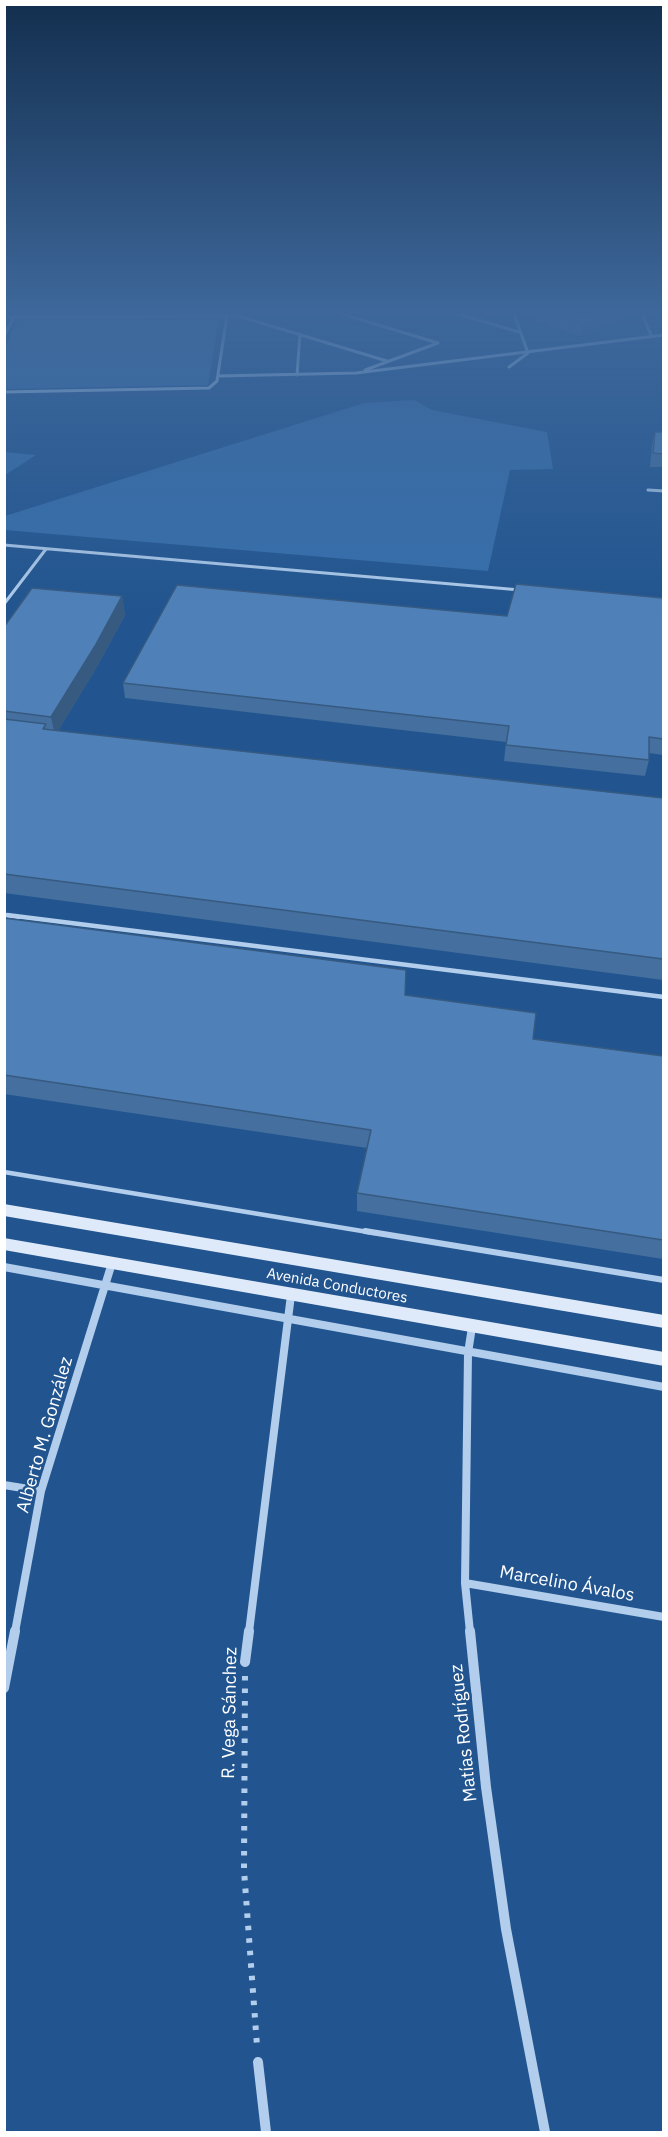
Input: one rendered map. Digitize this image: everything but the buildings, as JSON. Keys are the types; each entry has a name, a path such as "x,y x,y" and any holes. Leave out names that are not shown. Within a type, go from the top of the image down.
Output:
{"main road":[{"name":"Avenida Conductores","path":"4,1210 663,1322"},
{"name":"Avenida Conductores","path":"4,1245 663,1359"}],"street":[{"name":"Alberto M. González","path":"4,1688 41,1491 112,1263"},
{"path":"4,1267 468,1353 663,1386"},
{"name":"R. Vega Sánchez","path":"245,1662 291,1295"},
{"name":"Matías Rodríguez","path":"472,1326 468,1353 465,1583 486,1787 506,1929 545,2133"},
{"path":"4,1485 41,1491"},
{"name":"Marcelino Ávalos","path":"465,1583 663,1617"},
{"path":"258,2062 267,2133"}],"lane":[{"path":"648,490 663,491"},
{"path":"4,545 521,590"},
{"path":"4,604 45,549"},
{"path":"4,915 663,997"},
{"path":"4,1172 663,1280"}],"path":[{"name":"R. Vega Sánchez","path":"245,1662 244,1870 258,2062"}],"shaded area":[{"path":"330,414 451,414 547,432 553,469 510,470 488,571 5,530 5,516"},
{"path":"5,452 36,455 5,475"}]}
